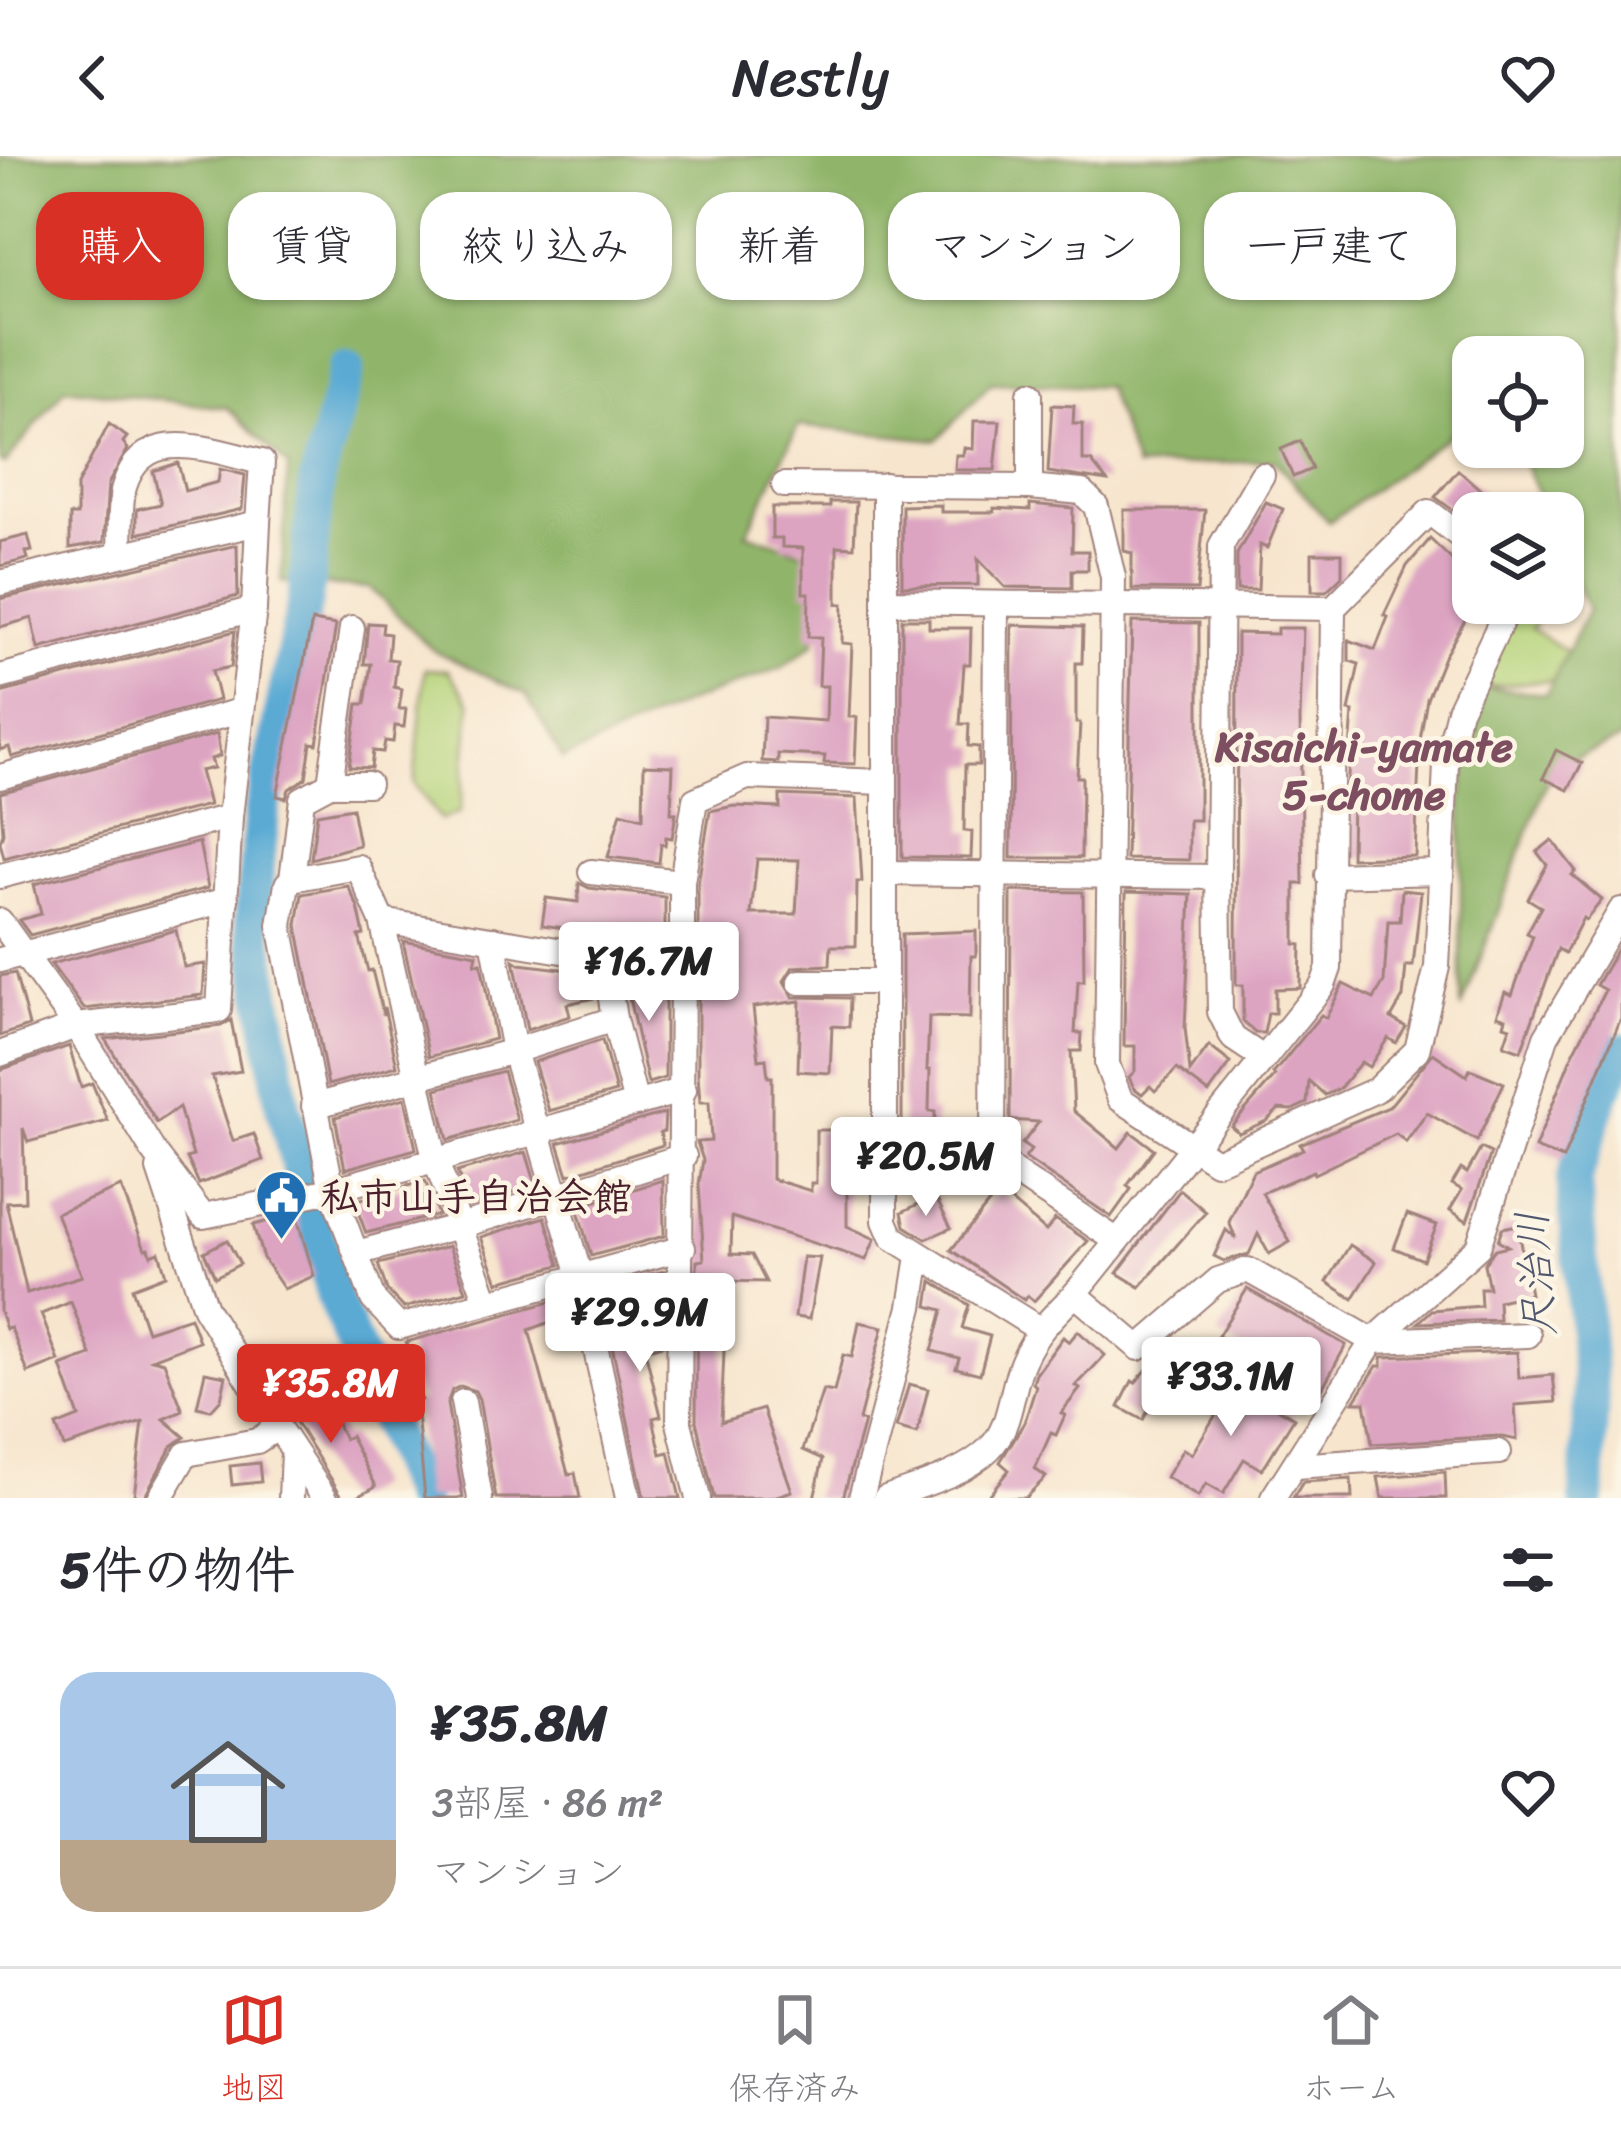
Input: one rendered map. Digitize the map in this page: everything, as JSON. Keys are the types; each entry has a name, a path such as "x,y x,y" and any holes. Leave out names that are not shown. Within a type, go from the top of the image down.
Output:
{"street":[{"path":"1030,394 1030,487"},
{"path":"0,1054 76,1026 219,1010 230,818 254,610 262,462 165,443 143,453 124,487 120,553"},
{"path":"1262,475 1221,546 1218,877 1220,1012 1233,1038 1262,1058"},
{"path":"784,485 1030,487 1082,492 1096,506 1113,577 1107,1064 1120,1099 1216,1162 1376,1090 1417,1050 1437,967 1446,764 1459,710 1500,624"},
{"path":"885,485 885,1221 892,1237 919,1256 1040,1329"},
{"path":"886,1498 971,1465 993,1446 1004,1428 1014,1384 1040,1329 1075,1294 1323,986 1329,968 1333,608 1429,512 1452,530"},
{"path":"0,583 258,523"},
{"path":"885,602 1333,608"},
{"path":"996,604 993,1143 1011,1170 1116,1240"},
{"path":"0,677 254,610"},
{"path":"330,784 352,628"},
{"path":"0,777 240,711"},
{"path":"698,1498 680,1423 682,882 695,800 747,777 884,782"},
{"path":"292,879 302,799 330,784 368,784"},
{"path":"0,876 230,818"},
{"path":"487,1301 435,1159 382,921 358,867 292,879 280,925 332,1190 373,1299 399,1327 683,1248"},
{"path":"591,872 682,882"},
{"path":"1328,875 1440,872"},
{"path":"885,873 1218,877"},
{"path":"11,957 226,900"},
{"path":"1273,1498 1373,1341 1478,1247 1546,1037 1621,910"},
{"path":"0,920 11,957 76,1026 152,1149 203,1216 332,1190 684,1090"},
{"path":"382,921 605,958 682,965"},
{"path":"494,939 514,1052 580,1276 628,1498"},
{"path":"605,958 614,1019 636,1104"},
{"path":"800,982 885,982"},
{"path":"314,1106 514,1052 614,1019"},
{"path":"152,1149 205,1308 325,1498"},
{"path":"356,1253 460,1226 683,1156"},
{"path":"861,1498 911,1307 919,1256"},
{"path":"1075,1294 1139,1348 1218,1280 1248,1270 1373,1341 1528,1335"},
{"path":"463,1402 480,1498"},
{"path":"160,1498 186,1454 256,1441 278,1427"},
{"path":"291,1498 293,1452"},
{"path":"1296,1466 1499,1452"}],"green space":[{"path":"0,156 1621,156 1621,739 1552,768 1461,1010 1461,803 1478,687 1546,694 1588,610 1584,601 1584,492 1537,492 1526,468 1584,468 1584,336 1452,336 1452,434 1329,522 1274,460 1136,468 1106,387 991,383 937,440 798,426 747,533 811,555 815,643 781,668 686,703 563,759 526,695 433,650 370,588 281,582 288,466 228,408 65,388 5,464 0,462"},
{"path":"1510,624 1534,624 1532,629 1570,654 1556,680 1478,687"},
{"path":"425,669 448,670 471,704 460,812 441,820 414,784"}],"building":[{"path":"1052,405 1074,406 1073,424 1083,424 1083,461 1091,461 1107,481 1048,472"},
{"path":"974,421 1000,421 995,470 955,470 956,455 963,455 964,448 973,449"},
{"path":"109,424 127,437 123,442 128,449 108,484 104,542 70,548 70,515 77,515 77,485"},
{"path":"1300,441 1312,469 1293,477 1281,449"},
{"path":"178,463 185,491 218,482 220,469 245,475 242,509 137,534 137,509 161,504 153,471"},
{"path":"1458,470 1482,492 1452,492 1452,510 1435,497"},
{"path":"830,502 856,502 854,547 837,546 842,643 852,644 849,717 857,717 855,764 824,763 825,756 778,754 778,762 762,761 764,717 826,721 827,686 819,686 821,637 808,637 803,548 782,547 782,538 772,538 772,507 830,507"},
{"path":"1266,502 1283,509 1267,548 1260,545 1258,590 1237,590 1237,554"},
{"path":"1030,504 1073,508 1072,551 1088,551 1088,570 1072,570 1072,588 1005,587 978,559 978,585 902,586 902,506 994,512 994,508 1030,510"},
{"path":"1124,510 1205,510 1197,590 1132,589 1132,553 1124,551"},
{"path":"28,535 32,551 26,552 28,559 0,566 0,542"},
{"path":"1430,539 1452,560 1452,624 1463,624 1427,699 1420,740 1415,856 1351,858 1352,794 1347,794 1353,712 1349,711 1359,664 1349,661 1349,640 1375,650 1388,617 1384,615 1407,566"},
{"path":"237,545 238,596 39,649 32,618 0,627 0,599"},
{"path":"1312,553 1342,553 1342,576 1326,591 1312,591"},
{"path":"902,619 929,619 929,628 971,628 960,724 969,724 968,746 979,747 979,765 965,765 964,831 972,832 971,858 902,857"},
{"path":"312,621 336,625 317,744 311,743 306,778 289,789 286,798 277,796"},
{"path":"1132,622 1199,623 1199,820 1189,820 1189,860 1126,859"},
{"path":"368,623 383,624 382,633 390,634 388,659 397,660 394,687 402,689 399,709 406,709 404,727 395,726 393,742 385,741 383,752 373,751 371,768 349,767 358,704 365,704 371,664 364,664"},
{"path":"1012,625 1083,627 1082,663 1076,663 1081,858 1011,858"},
{"path":"1277,628 1303,628 1303,884 1295,884 1300,988 1275,989 1275,1013 1268,1013 1264,1033 1255,1033 1243,1021 1243,985 1236,985 1237,633 1277,634"},
{"path":"235,631 231,667 212,671 219,700 12,757 9,747 0,750 0,693"},
{"path":"217,734 220,756 211,759 214,768 200,771 209,805 4,858 0,793"},
{"path":"1556,750 1582,763 1568,790 1543,778"},
{"path":"644,765 673,766 671,813 676,813 672,838 666,837 665,845 661,844 659,863 608,857 621,812 643,818"},
{"path":"780,795 857,798 862,882 857,882 856,946 831,946 830,965 793,967 784,981 793,997 850,998 849,1027 832,1026 830,1073 798,1071 800,1001 753,1007 759,1060 766,1059 768,1077 772,1077 772,1179 811,1191 811,1183 816,1183 816,1130 842,1130 842,1136 858,1136 858,1167 847,1167 847,1226 875,1239 866,1260 732,1217 731,1254 752,1255 766,1282 727,1281 721,1422 763,1409 792,1491 771,1498 714,1498 696,1421 697,1261 704,1260 699,1184 703,1160 697,1142 711,1141 709,1102 700,1102 698,966 731,962 731,957 698,953 698,883 710,811 734,806 780,808","holes":["757,859 799,860 796,914 751,914"]},
{"path":"352,808 359,845 311,859 317,814"},
{"path":"1552,840 1576,871 1572,875 1602,900 1583,918 1565,953 1558,949 1521,1051 1504,1045 1510,1027 1504,1025 1506,1018 1497,1015 1505,992 1512,995 1533,936 1527,933 1541,907 1528,899 1547,865 1537,852"},
{"path":"199,842 208,888 30,935 19,920 41,914 34,884"},
{"path":"579,883 665,897 665,947 639,945 639,938 542,925 546,898 578,902"},
{"path":"348,886 358,907 364,935 359,936 383,1015 384,1007 397,1066 328,1085 297,925 302,894"},
{"path":"1402,890 1421,892 1413,966 1406,966 1403,997 1391,1018 1406,1027 1396,1043 1388,1038 1369,1067 1361,1062 1340,1088 1325,1095 1309,1081 1307,1103 1292,1110 1279,1109 1266,1121 1239,1133 1231,1126 1321,1015 1326,1018 1343,984 1374,999 1384,982 1388,921 1400,921"},
{"path":"1011,891 1083,892 1084,981 1078,981 1075,1033 1082,1033 1081,1051 1071,1051 1074,1111 1119,1148 1131,1132 1154,1149 1111,1217 1025,1158 1031,1150 1022,1144 1039,1122 1010,1120"},
{"path":"1126,892 1191,894 1185,1028 1190,1072 1209,1046 1231,1063 1209,1093 1177,1069 1155,1091 1150,1086 1142,1094 1129,1077 1135,1071 1135,1046 1124,1046"},
{"path":"176,930 184,967 205,964 203,995 84,1009 51,964"},
{"path":"976,931 970,1018 929,1017 927,1070 929,1111 935,1112 934,1151 902,1150 902,934"},
{"path":"403,941 477,954 475,964 481,963 495,1039 429,1057"},
{"path":"1621,942 1621,1018 1563,1159 1535,1148 1605,990 1596,985"},
{"path":"514,960 586,972 585,981 592,980 594,998 567,1004 570,1016 527,1030"},
{"path":"15,973 29,1026 0,1036 0,976"},
{"path":"624,976 665,984 665,1078 648,1083"},
{"path":"231,1020 241,1071 212,1076 233,1141 254,1134 263,1160 199,1184 187,1158 193,1156 179,1107 157,1123 105,1039 221,1026"},
{"path":"602,1040 616,1092 549,1111 534,1062"},
{"path":"69,1046 81,1087 92,1083 108,1121 28,1142 23,1128 25,1201 6,1202 27,1293 82,1276 56,1213 121,1187 145,1249 151,1255 159,1252 166,1275 132,1288 147,1331 190,1317 199,1341 152,1359 164,1362 183,1411 164,1419 185,1437 172,1446 144,1497 134,1496 143,1422 64,1447 56,1426 79,1417 61,1366 91,1355 71,1302 41,1314 59,1361 28,1373 0,1311 0,1070"},
{"path":"1433,1053 1467,1076 1470,1069 1504,1083 1477,1141 1427,1113 1406,1142 1396,1134 1262,1193 1290,1242 1269,1254 1258,1234 1249,1254 1224,1261 1214,1256 1226,1230 1236,1239 1229,1222 1253,1171 1303,1149 1300,1144 1389,1107"},
{"path":"503,1071 517,1120 448,1140 436,1089"},
{"path":"405,1098 416,1149 345,1169 335,1117"},
{"path":"665,1113 664,1131 660,1132 663,1145 568,1175 558,1143"},
{"path":"1481,1148 1491,1153 1467,1221 1450,1210 1462,1190 1452,1184 1461,1169 1467,1173"},
{"path":"526,1152 536,1185 470,1206 457,1172"},
{"path":"943,1156 976,1158 974,1189 941,1187"},
{"path":"663,1180 664,1236 591,1256 577,1207"},
{"path":"425,1181 438,1215 366,1233 354,1201"},
{"path":"1180,1190 1206,1212 1140,1287 1117,1273"},
{"path":"999,1191 1046,1231 1055,1219 1088,1241 1034,1301 1028,1296 1024,1300 951,1250"},
{"path":"935,1196 951,1228 926,1239 905,1226 902,1212"},
{"name":"私市山手自治会館","path":"296,1214 314,1276 284,1289 263,1258 253,1225"},
{"path":"1407,1214 1437,1225 1423,1260 1394,1248"},
{"path":"545,1217 560,1265 498,1282 481,1237"},
{"path":"1517,1225 1530,1294 1498,1301 1499,1320 1418,1323 1432,1310 1481,1306 1480,1288 1489,1288 1484,1264 1495,1249 1508,1246 1498,1240 1502,1228"},
{"path":"227,1240 240,1264 215,1277 204,1252"},
{"path":"1350,1245 1376,1262 1353,1299 1327,1282"},
{"path":"449,1246 466,1291 404,1308 387,1290 378,1264"},
{"path":"803,1257 820,1258 809,1319 795,1317"},
{"path":"664,1271 659,1284 663,1345 645,1350 661,1416 653,1418 661,1454 669,1452 680,1498 644,1498 600,1288"},
{"path":"932,1281 969,1305 962,1328 990,1336 980,1374 956,1368 959,1358 932,1351 943,1310 928,1306"},
{"path":"1247,1289 1346,1345 1318,1396 1263,1354 1261,1358 1218,1336"},
{"path":"568,1297 571,1314 529,1330 568,1474 575,1473 580,1498 496,1498 479,1399 475,1391 461,1386 452,1390 447,1404 463,1498 425,1498 416,1403 421,1400 410,1373 414,1372 406,1342"},
{"path":"859,1322 883,1327 859,1420 864,1422 843,1498 814,1498 823,1459 803,1450 823,1390 834,1392 843,1355 852,1357"},
{"path":"1078,1331 1105,1355 1076,1386 1080,1389 1061,1413 1065,1415 1056,1435 1051,1433 1035,1469 1046,1477 1025,1498 986,1498 1009,1470 1000,1462 1025,1421 1036,1374 1063,1337 1069,1342"},
{"path":"1172,1341 1188,1355 1159,1390 1143,1420 1119,1407 1132,1381"},
{"path":"1517,1352 1519,1378 1553,1375 1556,1402 1515,1405 1517,1440 1498,1436 1372,1444 1365,1402 1354,1402 1377,1366 1382,1366 1382,1357"},
{"path":"205,1372 226,1376 221,1399 211,1410 197,1407"},
{"path":"1222,1374 1294,1418 1262,1470 1244,1459 1223,1494 1206,1484 1198,1497 1166,1477 1183,1449 1192,1454 1218,1411 1204,1402"},
{"path":"909,1384 928,1389 917,1434 896,1428"},
{"path":"314,1389 327,1418 333,1415 344,1439 350,1436 376,1486 354,1498 343,1498 284,1403"},
{"path":"259,1463 261,1482 232,1485 230,1466"},
{"path":"1445,1472 1446,1498 1382,1498 1378,1477"},
{"path":"1351,1479 1352,1498 1293,1498 1303,1482"}],"waterway":[{"path":"347,368 317,481 305,600 262,812 252,920 283,1107 335,1300 419,1498"},
{"name":"尺治川","path":"1587,1498 1591,1396 1574,1180 1601,1095 1621,1051"}],"place":[{"name":"私市山手自治会館","path":"281,1242"}],"district":[{"name":"Kisaichi-yamate 5-chome","path":"1364,771"}]}
